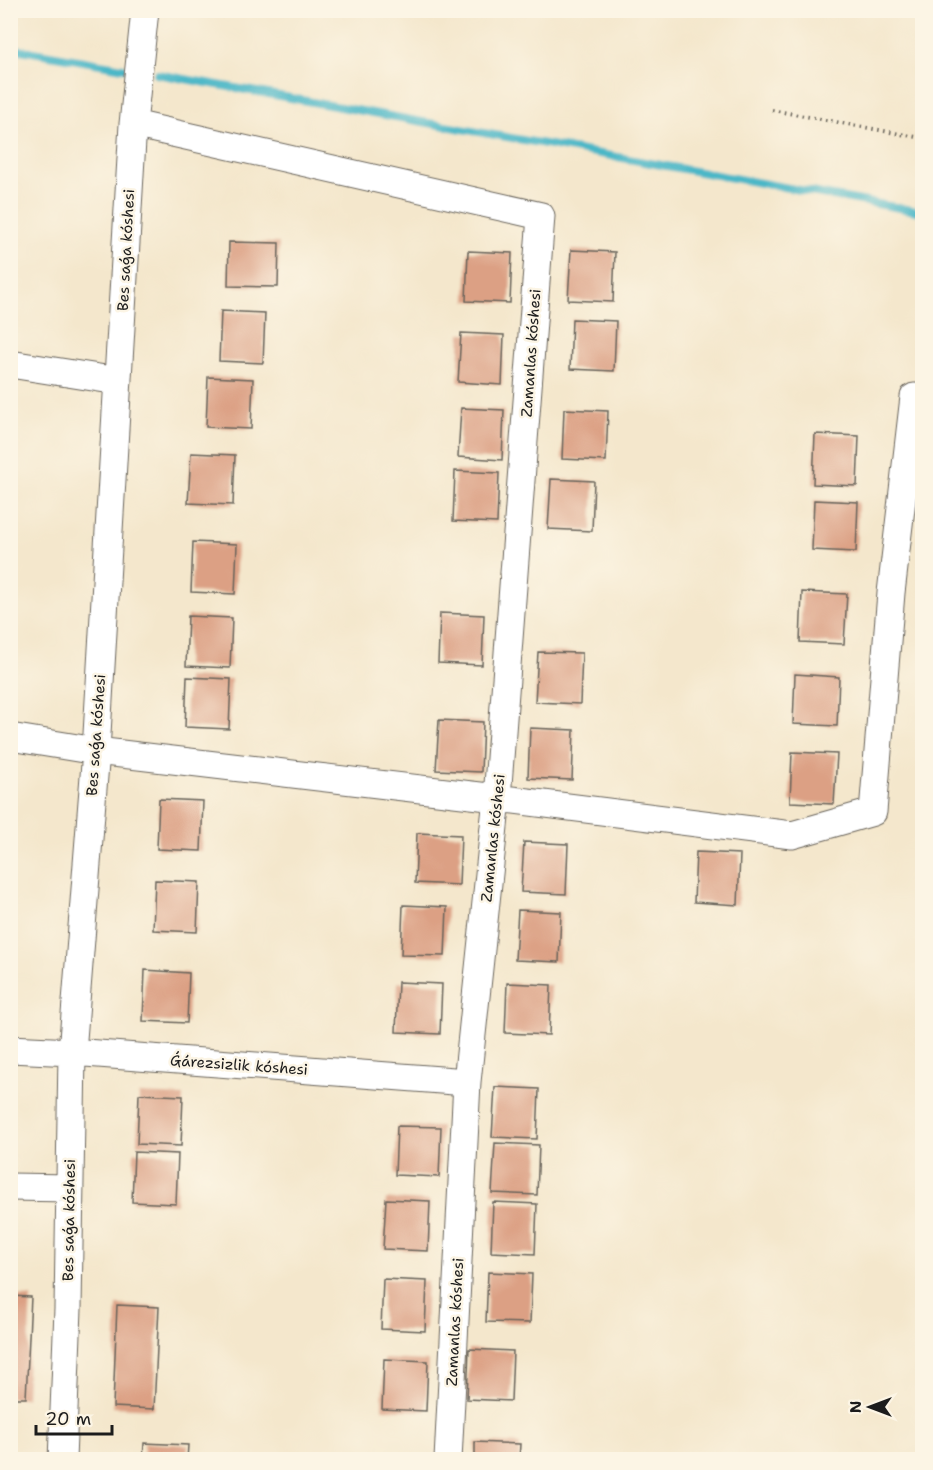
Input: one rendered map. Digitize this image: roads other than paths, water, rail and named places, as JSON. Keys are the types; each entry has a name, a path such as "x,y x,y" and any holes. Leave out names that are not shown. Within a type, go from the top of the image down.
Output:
{"street":[{"name":"Bes saǵa kóshesi","path":"62,1460 68,1309 72,1052 96,751 133,124 145,10"},
{"name":"Zamanlas kóshesi","path":"133,124 541,216 497,798 467,1082 448,1460"},
{"path":"10,364 118,381"},
{"path":"10,737 96,751 792,835 873,812 891,593 914,398"},
{"name":"Ǵárezsizlik kóshesi","path":"10,1049 467,1082"},
{"path":"10,1187 70,1188"}],"waterway":[{"path":"10,48 123,68"},
{"path":"157,74 922,212"}]}
